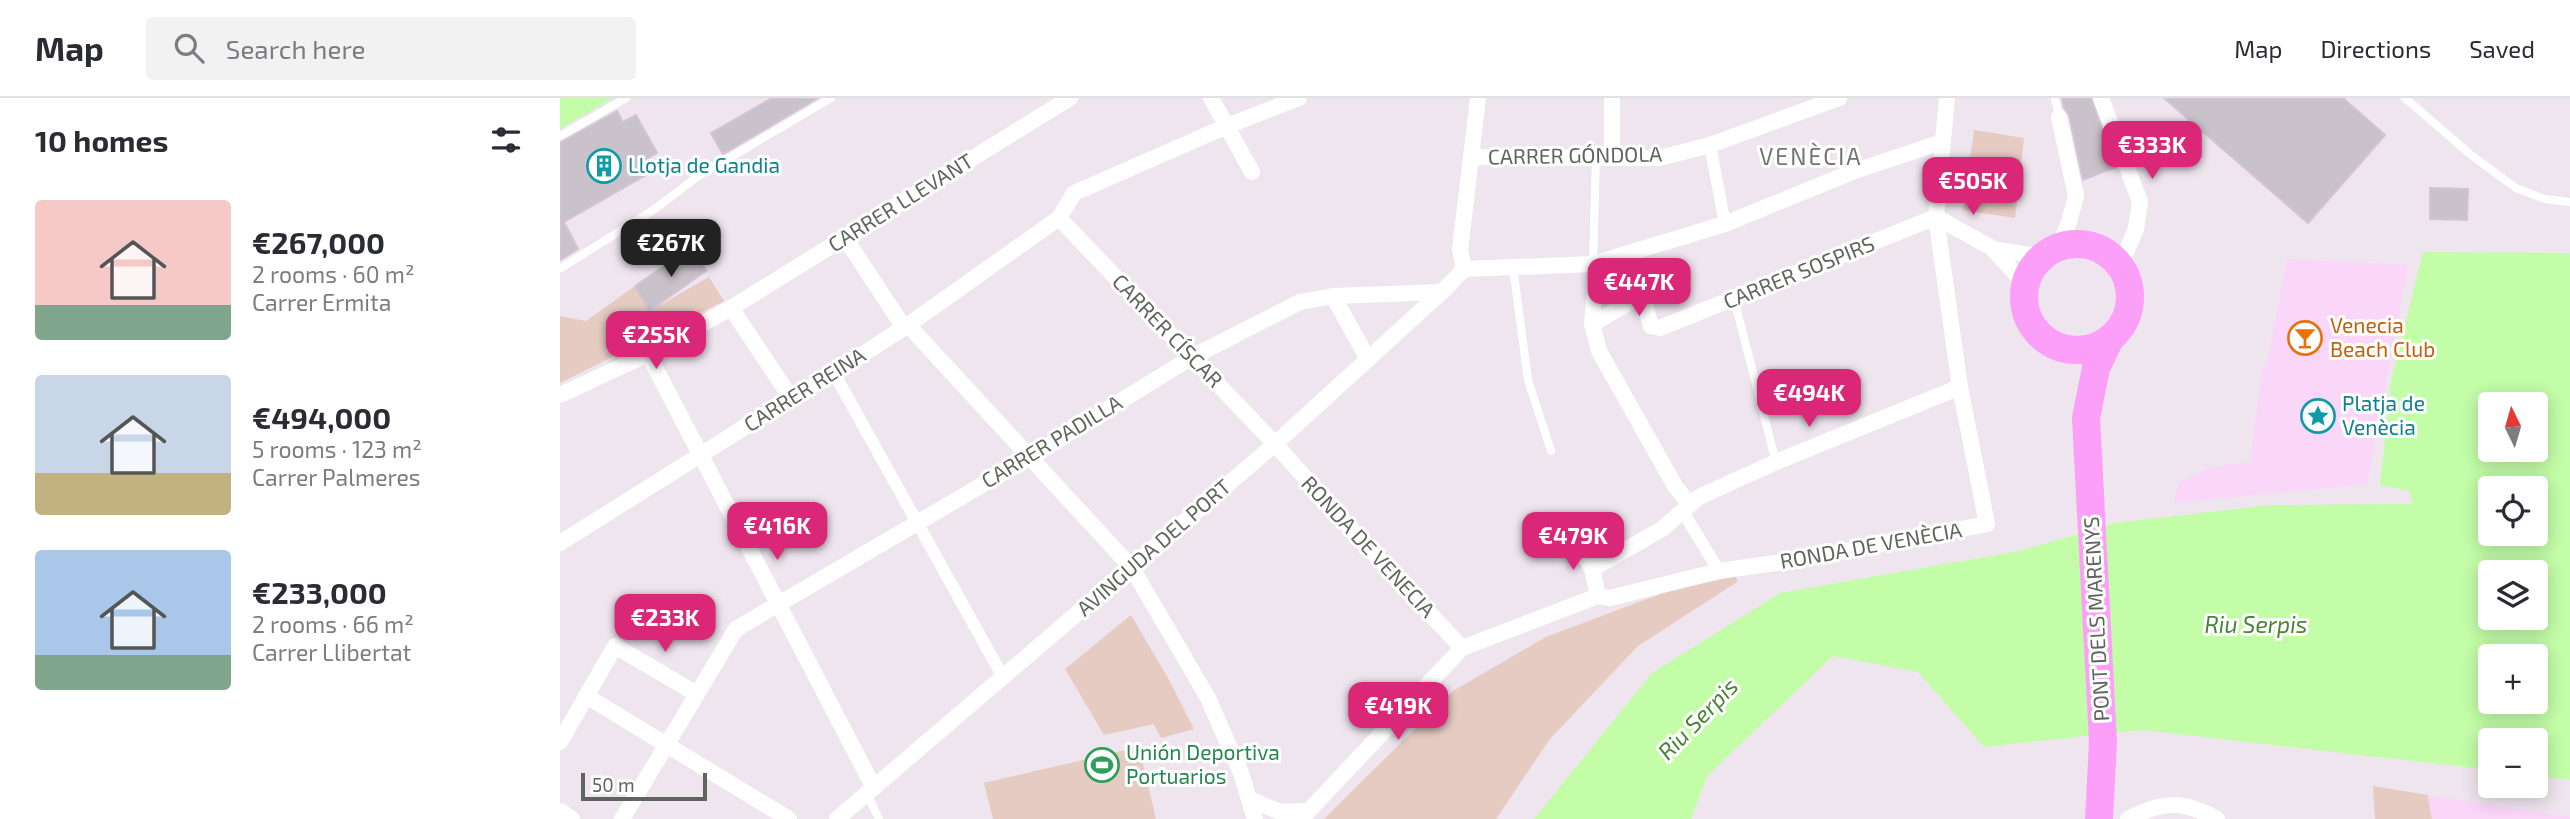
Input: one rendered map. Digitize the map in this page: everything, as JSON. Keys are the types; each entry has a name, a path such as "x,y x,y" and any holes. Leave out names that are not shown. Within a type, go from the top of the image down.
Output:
{"highway":[{"path":"2086,418 2096,368 2110,339 2125,319 2129,307 2129,284 2120,266 2108,254 2092,246 2075,244 2050,252 2032,269 2025,284 2025,306 2033,326 2048,341 2076,350 2093,347 2110,339"},
{"path":"2058,346 2069,368 2086,418"},
{"name":"PONT DELS MARENYS","path":"2086,418 2103,742 2099,819"}],"street":[{"name":"CARRER LLEVANT","path":"560,395 648,354 731,308 1070,98"},
{"path":"1211,98 1252,172"},
{"name":"CARRER REINA","path":"560,543 908,325 1059,218 1073,193 1299,98"},
{"path":"1478,98 1460,250 1464,269 1595,263 1725,223 1852,172 1942,142"},
{"path":"1612,98 1612,158"},
{"name":"CARRER GÓNDOLA","path":"1471,157 1660,158 1710,145 1839,98"},
{"name":"RONDA DE VENÈCIA","path":"1462,648 1598,596 1610,598 1719,571 1797,560 1987,524 1960,387 1936,217 1947,98"},
{"path":"2101,98 2140,202 2136,229 2120,266"},
{"path":"1992,248 2050,252 2069,222 2076,197 2059,117"},
{"path":"1710,145 1725,223"},
{"path":"1936,217 1992,248 2025,284"},
{"name":"CARRER SOSPIRS","path":"1642,295 1651,326 1660,328 1936,217"},
{"name":"CARRER CÍSCAR","path":"1059,218 1275,444"},
{"path":"845,238 901,323 908,325 1132,568 1208,698 1241,773 1255,819"},
{"path":"1592,324 1642,295 1629,253"},
{"path":"1595,263 1592,324 1599,351 1719,571"},
{"name":"AVINGUDA DEL PORT","path":"837,819 1275,444 1464,269"},
{"name":"CARRER PADILLA","path":"622,819 736,629 1030,457 1192,357 1300,302 1333,296 1442,292"},
{"path":"1333,296 1368,359"},
{"path":"731,308 791,398"},
{"path":"648,354 778,603 871,791"},
{"path":"834,373 1003,677"},
{"path":"1592,569 1662,529 1699,497 1776,462 1960,387"},
{"name":"RONDA DE VENECIA","path":"1275,444 1462,648"},
{"path":"1575,538 1592,569 1598,596"},
{"path":"560,742 615,646 697,694"},
{"path":"1249,799 1280,812 1304,815 1462,648"},
{"path":"586,696 668,743 789,819"},
{"path":"2128,819 2145,810 2167,804 2194,807 2217,819"},
{"path":"560,811 572,819"}],"lane":[{"path":"560,136 626,98"},
{"path":"561,268 652,211 697,177 831,98"},
{"path":"2054,98 2059,117"},
{"path":"2406,98 2471,155 2515,188 2545,200 2570,202"},
{"path":"1595,158 1595,263"},
{"path":"1513,267 1528,380 1551,451"},
{"path":"1734,299 1776,462"},
{"path":"871,791 879,819"}],"shaded area":[{"path":"1974,130 2024,138 2015,218 1963,210"},
{"path":"709,277 724,301 560,383 560,316 586,321 635,286 649,311"},
{"path":"1736,576 1737,582 1638,646 1549,740 1496,819 1324,819 1453,691 1546,637 1668,591"},
{"path":"1131,615 1194,729 1161,738 1154,724 1104,735 1065,669"},
{"name":"Unión Deportiva Portuarios","path":"1139,747 1156,819 993,819 984,783"},
{"path":"2373,786 2428,795 2432,819 2375,819"}],"sand":[{"name":"Platja de Venècia","path":"2287,259 2408,265 2367,484 2174,503 2179,482 2214,467 2250,462 2262,370 2268,359"},
{"path":"2428,795 2570,817 2570,819 2432,819"}],"water":[{"path":"560,98 613,98 560,129"},
{"name":"Riu Serpis","path":"2423,252 2570,253 2570,780 2548,777 2548,728 2478,728 2478,769 2143,730 1984,747 1918,672 1833,656 1707,776 1691,819 1534,819 1652,673 1780,593 2019,551 2115,523 2269,505 2412,504 2410,491 2380,485 2391,382"}],"pier":[{"path":"2404,760 2478,769 2478,773 2383,761"}],"building":[{"path":"772,98 818,98 723,154 711,133"},
{"path":"2062,98 2091,98 2116,167 2083,180 2069,115"},
{"path":"2164,98 2343,98 2385,135 2308,223"},
{"name":"Llotja de Gandia","path":"617,111 623,122 636,115 657,153 645,160 651,172 564,222 578,249 560,260 560,143"},
{"path":"2430,188 2468,189 2467,220 2430,219"},
{"path":"693,246 706,271 649,311 635,286"}],"place":[{"name":"Llotja de Gandia","path":"604,166"},
{"name":"Venecia Beach Club","path":"2305,338"},
{"name":"Platja de Venècia","path":"2318,416"},
{"name":"Unión Deportiva Portuarios","path":"1102,765"}],"district":[{"name":"VENÈCIA","path":"1811,157"}]}
